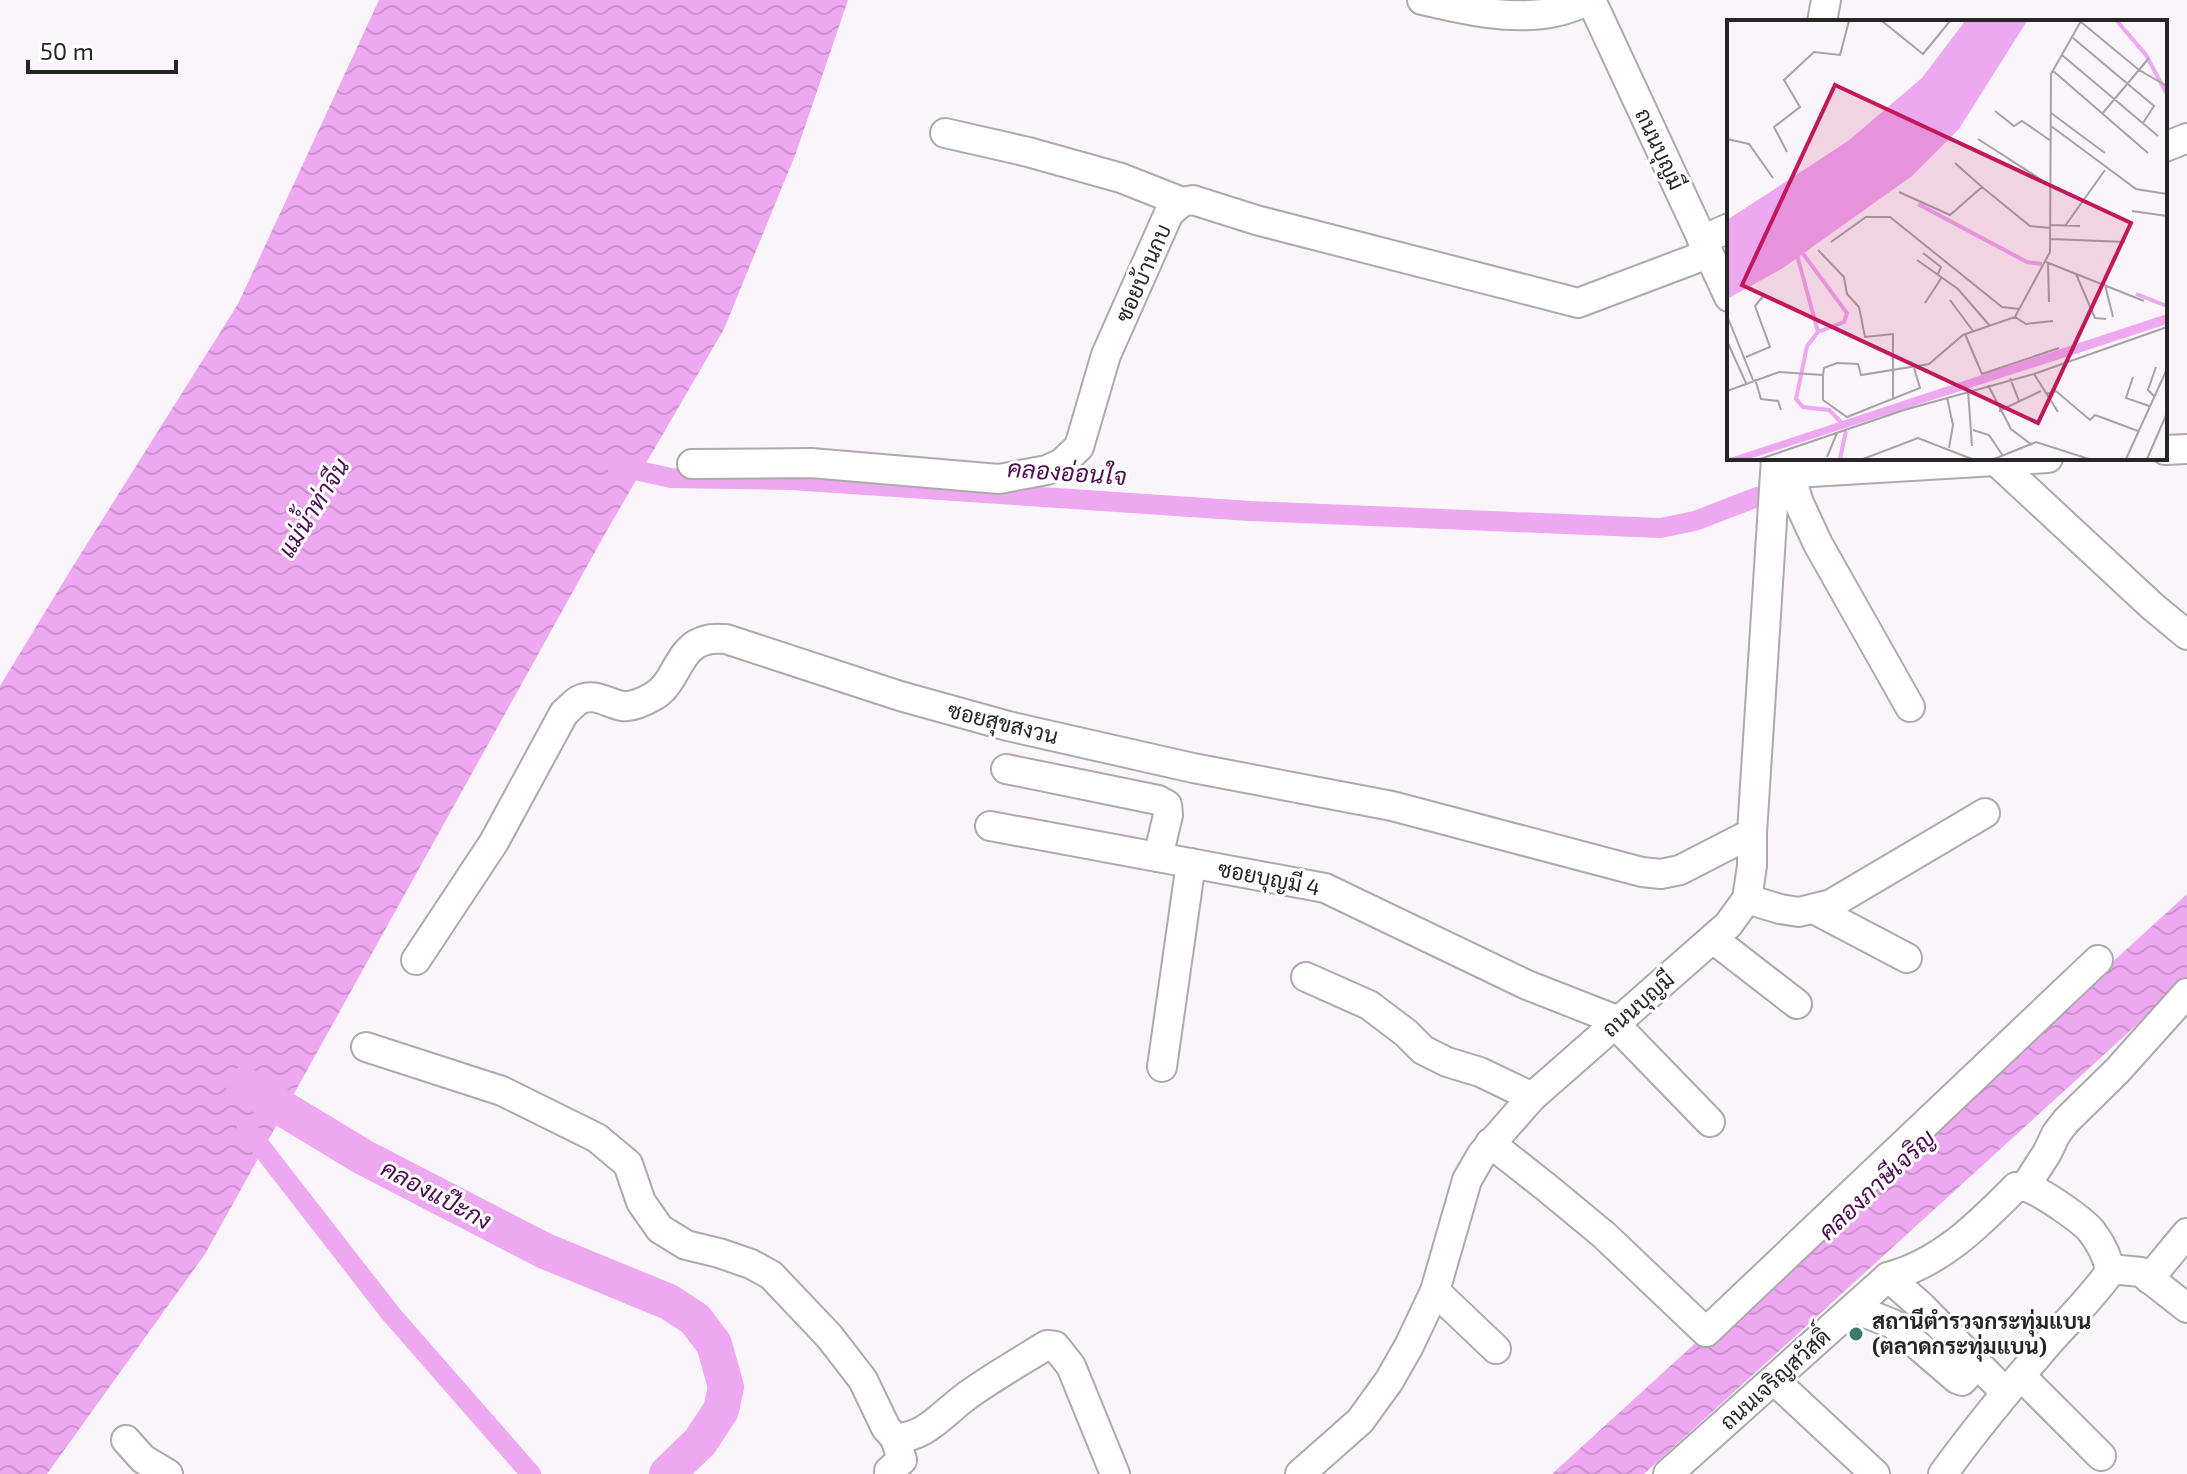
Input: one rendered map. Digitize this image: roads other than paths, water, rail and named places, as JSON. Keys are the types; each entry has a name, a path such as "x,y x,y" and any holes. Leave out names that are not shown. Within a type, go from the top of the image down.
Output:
{"street":[{"path":"1422,0 1459,8 1530,16 1557,12 1591,0"},
{"name":"ถนนบุญมี","path":"1591,0 1727,293"},
{"path":"1822,20 1826,0"},
{"path":"945,133 1121,178 1182,202"},
{"path":"2167,146 2187,138"},
{"name":"ซอยบ้านกบ","path":"692,464 811,463 999,479 1047,470 1062,463 1079,447 1106,355 1169,213 1182,202 1193,200 1256,220 1578,303 1705,247 1727,230"},
{"path":"2167,450 2187,449"},
{"path":"1781,469 2013,460"},
{"path":"1996,461 2187,635"},
{"path":"1781,469 1818,544 1910,707"},
{"path":"1781,469 1747,899 1799,912 1831,904 1985,813"},
{"name":"ซอยสุขสงวน","path":"416,960 494,842 564,713 587,697 624,706 654,697 662,691 692,646 706,640 726,639 900,696 1008,726 1193,768 1392,806 1642,872 1661,874 1680,870 1752,833"},
{"path":"1006,769 1158,800 1167,805 1168,815 1158,857"},
{"name":"ซอยบุญมี 4","path":"990,826 1325,888 1527,985 1617,1023"},
{"path":"1162,1067 1191,863"},
{"name":"ถนนบุญมี","path":"1300,1474 1360,1421 1389,1381 1435,1291 1467,1180 1490,1143 1532,1097 1728,925 1747,899"},
{"path":"1814,909 1907,958"},
{"path":"1713,939 1797,1004"},
{"path":"1490,1143 1604,1235 1706,1332 2098,960"},
{"path":"1306,977 1369,1005 1423,1050 1532,1097"},
{"name":"ถนนเจริญสวัสดิ์","path":"1668,1474 1888,1277 1924,1265 1956,1245 2016,1187 2025,1187 2066,1121 2117,1071 2187,993"},
{"path":"1617,1023 1710,1122"},
{"path":"366,1047 502,1091 597,1138 628,1164 641,1202 660,1229 686,1245 751,1264 771,1275 829,1336 863,1380 886,1428 895,1438 902,1460 886,1473"},
{"path":"1943,1474 1971,1435 2110,1272 2108,1257 2091,1229 2044,1195 2025,1187"},
{"path":"2149,1279 2187,1233"},
{"path":"2110,1269 2141,1272 2187,1308"},
{"path":"1888,1277 2101,1456"},
{"path":"1435,1291 1496,1349"},
{"path":"1856,1306 1893,1324 1957,1379 1962,1381 1971,1371"},
{"path":"895,1438 907,1438 930,1427 967,1395 1047,1345 1055,1346 1071,1366 1115,1474"},
{"path":"1774,1380 1875,1474"},
{"path":"126,1440 143,1459 164,1473"}],"water":[{"name":"แม่น้ำท่าจีน","path":"379,0 848,0 796,153 724,329 606,532 205,1254 47,1474 0,1474 0,686 238,304"},
{"name":"คลองภาษีเจริญ","path":"2187,894 2187,979 1644,1474 1552,1474"}],"waterway":[{"name":"คลองอ่อนใจ","path":"617,466 671,478 791,480 1250,511 1660,528 1695,521 1757,497"},
{"name":"คลองแป๊ะกง","path":"244,1085 363,1157 545,1251 669,1302 695,1319 714,1344 726,1387 721,1410 700,1442 667,1474"},
{"path":"247,1129 391,1314 531,1474"}],"place":[{"name":"สถานีตำรวจกระทุ่มแบน (ตลาดกระทุ่มแบน)","path":"1856,1334"}]}
